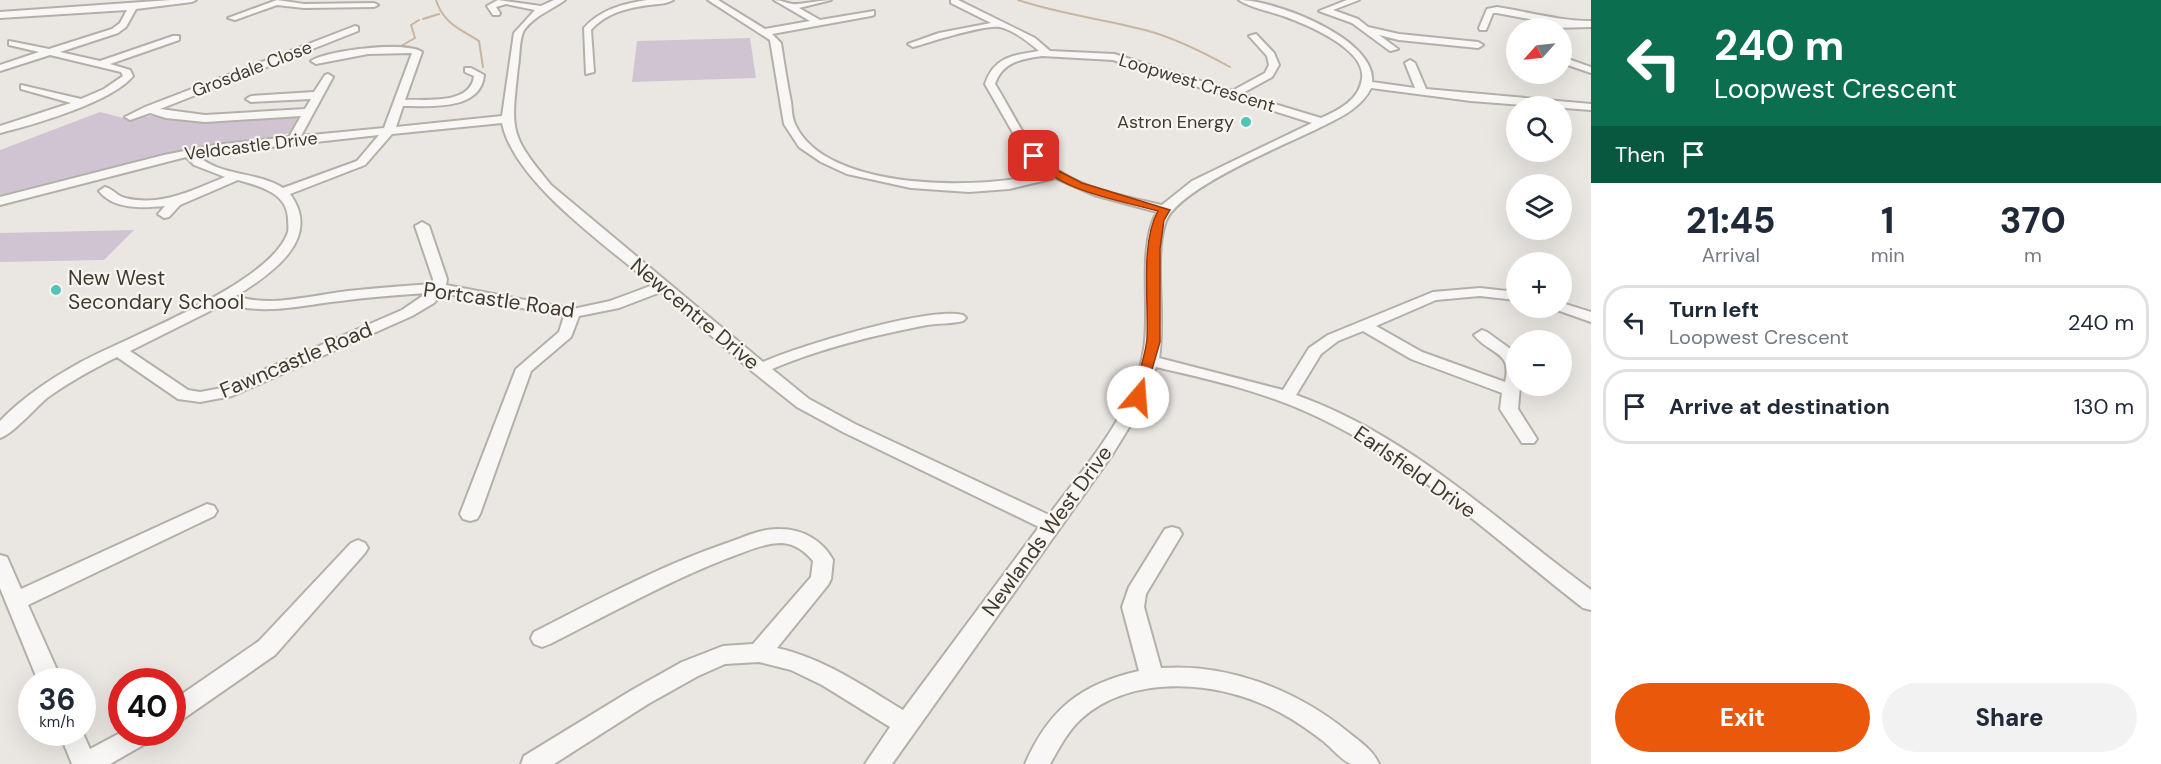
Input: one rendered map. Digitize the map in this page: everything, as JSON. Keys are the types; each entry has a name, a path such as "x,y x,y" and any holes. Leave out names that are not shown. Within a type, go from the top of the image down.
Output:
{"street":[{"path":"0,15 133,7 192,0"},
{"name":"Newcentre Drive","path":"561,0 542,9 523,25 518,33 507,118 511,138 518,153 536,177 662,287 803,403 849,428 1052,525"},
{"path":"589,72 587,30 598,18 618,10 669,0"},
{"path":"712,0 766,32 776,43 789,124 794,134 819,156 837,165 888,180 959,188 1004,185 1056,174"},
{"path":"778,0 818,22"},
{"path":"790,7 827,0"},
{"path":"1243,0 1299,18 1333,35 1355,51 1366,68 1369,85 1591,107"},
{"path":"1299,18 1355,0"},
{"path":"232,18 281,1 304,6 374,4"},
{"path":"496,13 490,6 503,1 542,9"},
{"path":"954,1 1032,40 1047,53"},
{"path":"0,68 115,31 123,25 133,7"},
{"path":"1484,28 1490,11 1497,10 1545,18"},
{"path":"1326,11 1349,18 1390,47 1477,50 1399,38 1363,27"},
{"path":"766,32 871,13"},
{"path":"913,44 942,35 1000,24"},
{"path":"1572,24 1591,24"},
{"name":"Grosdale Close","path":"130,117 356,29"},
{"path":"1233,94 1269,75 1274,65 1271,55 1252,36"},
{"path":"103,63 176,38"},
{"path":"0,52 16,44 52,51 125,70 128,78 116,88 1,129"},
{"path":"282,193 356,166 389,130 417,52 410,50 376,51 316,61"},
{"name":"Loopwest Crescent","path":"1165,210 1093,190 1056,174 1034,156 990,84 990,75 1003,64 1047,53 1081,53 1126,60 1321,122"},
{"path":"1410,63 1422,92"},
{"path":"1572,63 1591,70"},
{"path":"400,103 462,99 470,96 474,93 480,78 479,75 468,70"},
{"path":"293,140 328,77"},
{"name":"Newlands West Drive","path":"877,764 1106,451 1128,417 1138,397 1150,361 1153,342 1156,231 1165,210 1179,195 1196,184 1355,104 1369,85"},
{"path":"25,87 80,102"},
{"path":"251,99 318,95"},
{"name":"Grosdale Close","path":"149,110 175,116 200,118 308,112"},
{"name":"Veldcastle Drive","path":"0,201 189,153 507,118"},
{"path":"0,432 41,395 89,365 226,298 266,270 288,245 297,220 295,210 282,193 200,164 189,153"},
{"path":"164,214 176,202 238,176"},
{"path":"105,191 114,199 124,201 176,202"},
{"path":"422,226 440,279 439,288"},
{"name":"Portcastle Road","path":"226,298 247,305 269,305 383,291 439,288 547,310 573,313 614,305 662,287"},
{"name":"Fawncastle Road","path":"118,351 184,394 200,397 213,395 226,392 407,313 426,303 439,288"},
{"path":"1287,398 1315,351 1323,344 1413,303 1448,293 1480,292 1506,295"},
{"path":"1572,310 1591,317"},
{"path":"470,514 524,369 566,334 573,313"},
{"path":"759,369 804,349 933,319 958,318"},
{"path":"1365,325 1382,338 1411,354 1506,388"},
{"path":"1482,335 1506,353"},
{"name":"Earlsfield Drive","path":"1150,361 1222,378 1287,398 1358,430 1390,449 1591,602"},
{"path":"1510,396 1509,409 1528,439"},
{"path":"18,600 207,511"},
{"path":"1152,677 1133,607 1136,593 1172,534"},
{"path":"542,638 672,573 716,554 764,538 780,536 800,540 810,545 823,560 824,570 821,579 759,653"},
{"path":"186,704 267,648 358,548"},
{"path":"2,572 18,600 45,668"},
{"path":"533,764 639,697 690,669 723,655 759,653 795,661 906,724"},
{"path":"1037,764 1051,739 1073,711 1102,693 1127,683 1152,677 1223,682 1276,699 1315,721 1367,764"},
{"path":"78,746 86,764 118,746"}],"shaded area":[{"path":"750,38 756,78 632,82 637,41"},
{"path":"100,112 127,119 152,116 202,120 295,116 297,118 291,132 282,136 187,150 0,197 0,150"},
{"path":"134,230 104,260 0,262 0,233"}],"waterway":[{"path":"436,0 448,20 479,41 483,67"},
{"path":"1018,0 1156,33 1189,46 1230,67"},
{"path":"423,19 439,14"},
{"path":"401,46 415,38 411,25 419,20"}],"place":[{"name":"Astron Energy","path":"1246,122"},
{"name":"New West Secondary School","path":"56,290"}],"route":[{"path":"1034,156 1048,169 1070,182 1165,210 1156,231 1153,342 1150,361 1138,397"}]}
